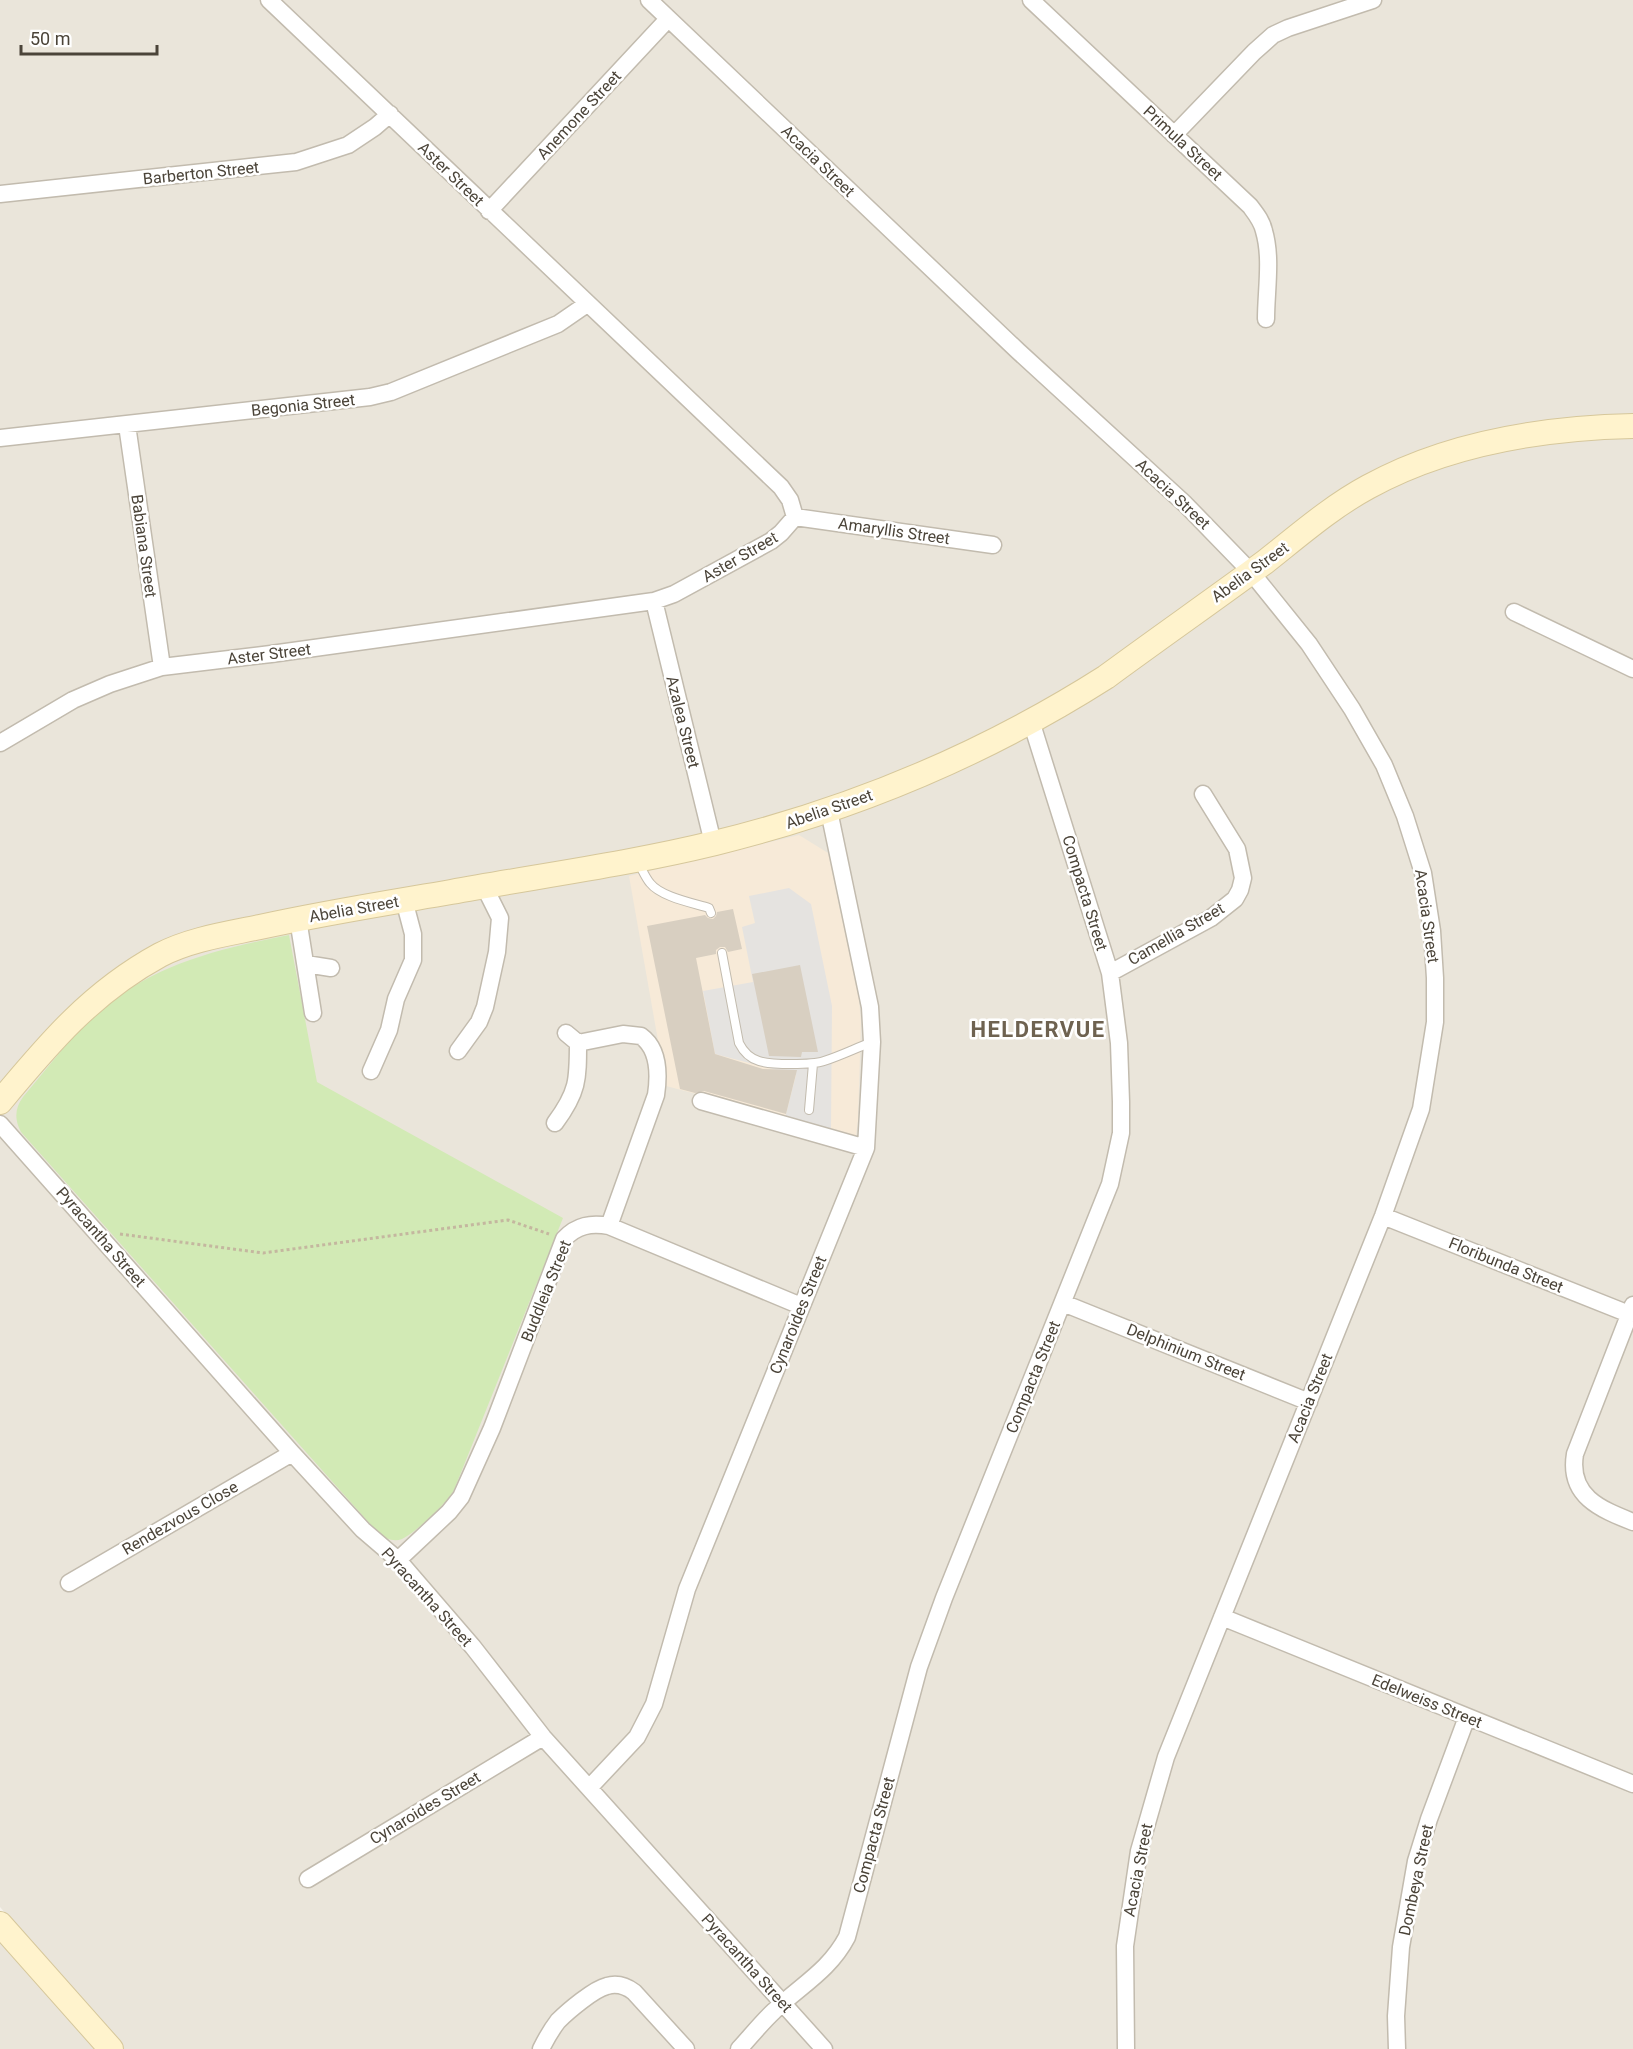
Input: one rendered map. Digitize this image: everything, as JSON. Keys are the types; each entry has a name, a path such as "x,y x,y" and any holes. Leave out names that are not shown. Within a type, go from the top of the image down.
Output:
{"street":[{"name":"Aster Street","path":"0,743 73,700 110,684 162,667 654,601 674,594 771,541 795,517 790,500 781,487 269,0"},
{"name":"Acacia Street","path":"649,0 1018,351 1185,504 1251,572 1309,644 1352,709 1384,765 1405,816 1423,873 1432,931 1436,1022 1421,1109 1383,1216 1166,1757 1139,1851 1125,1946 1125,2049"},
{"name":"Primula Street","path":"1031,0 1250,206 1264,231 1267,251 1266,319"},
{"path":"1174,135 1254,52 1274,35 1288,28 1372,0"},
{"name":"Anemone Street","path":"489,211 668,19"},
{"name":"Barberton Street","path":"0,194 296,162 348,145 375,128 390,114"},
{"name":"Begonia Street","path":"0,438 362,398 391,392 558,324 587,304"},
{"name":"Babiana Street","path":"127,424 162,667"},
{"name":"Abelia Street","path":"0,1102 51,1041 90,1003 120,979 163,953 204,939 298,919 636,859 713,843 829,810 877,793 968,754 1031,721 1106,676 1366,488 1425,462 1486,444 1523,436 1591,428 1633,426"},
{"name":"Amaryllis Street","path":"795,517 993,545"},
{"name":"Azalea Street","path":"654,601 713,843"},
{"path":"1514,612 1633,669"},
{"name":"Compacta Street","path":"739,2049 783,2003 824,1969 848,1937 919,1667 944,1598 1110,1184 1121,1133 1119,1043 1110,973 1031,721"},
{"name":"Camellia Street","path":"1110,973 1211,918 1235,899 1240,890 1242,878 1237,849 1203,794"},
{"name":"Cynaroides Street","path":"590,1787 637,1737 650,1713 687,1589 866,1148 872,1042 870,1007 829,810"},
{"path":"458,1051 479,1022 485,1007 497,952 500,918 484,886"},
{"path":"371,1071 389,1030 396,999 413,960 413,934 404,900"},
{"path":"298,919 313,1012"},
{"path":"306,964 331,968"},
{"path":"555,1123 566,1107 578,1080 572,1038 634,1034 647,1040 656,1061 658,1080 654,1105 609,1226"},
{"path":"701,1101 866,1148"},
{"name":"Pyracantha Street","path":"0,1124 292,1453 363,1530 398,1560 473,1647 543,1737 824,2049"},
{"name":"Floribunda Street","path":"1383,1216 1631,1309"},
{"name":"Buddleia Street","path":"398,1560 450,1512 461,1497 492,1428 564,1239 581,1227 597,1224 609,1226 801,1306"},
{"name":"Delphinium Street","path":"1062,1303 1309,1402"},
{"path":"1631,1309 1573,1464 1578,1486 1593,1503 1603,1510 1633,1522"},
{"name":"Rendezvous Close","path":"69,1583 292,1453"},
{"name":"Edelweiss Street","path":"1222,1617 1633,1784"},
{"name":"Dombeya Street","path":"1397,2049 1396,2016 1401,1947 1416,1861 1467,1717"},
{"name":"Cynaroides Street","path":"308,1879 543,1737"},
{"path":"0,1924 105,2047"},
{"path":"541,2049 549,2033 559,2021 600,1988 615,1985 634,1992 686,2049"}],"lane":[{"path":"636,859 652,886 675,897 709,908 711,913"},
{"path":"722,953 739,1043 742,1050 752,1058 759,1061 813,1064 872,1042"},
{"path":"809,1110 813,1064"}],"path":[{"path":"94,1229 263,1253 508,1220 564,1239"}],"shaded area":[{"path":"0,0 1633,0 1633,2049 124,2049 0,1907"},
{"path":"799,835 828,853 859,999 861,1022 856,1136 666,1086 629,876"},
{"path":"789,888 811,904 832,1006 831,1130 785,1118 796,1075 715,1054 703,991 753,982 742,927 755,923 749,896"},
{"path":"0,1937 98,2049 0,2049"}],"green space":[{"path":"289,935 317,1082 563,1218 454,1490 430,1517 399,1540 390,1540 379,1534 21,1132 16,1118 18,1105 23,1097 74,1036 93,1017 137,984 210,953"}],"building":[{"path":"733,909 742,949 728,952 725,947 720,947 716,950 716,954 696,958 715,1054 763,1069 797,1070 786,1114 704,1091 695,1093 680,1089 647,926 705,915 713,919 717,912"},
{"path":"800,965 818,1052 802,1052 801,1057 769,1056 752,974"}],"district":[{"name":"HELDERVUE","path":"1038,1029"}]}
